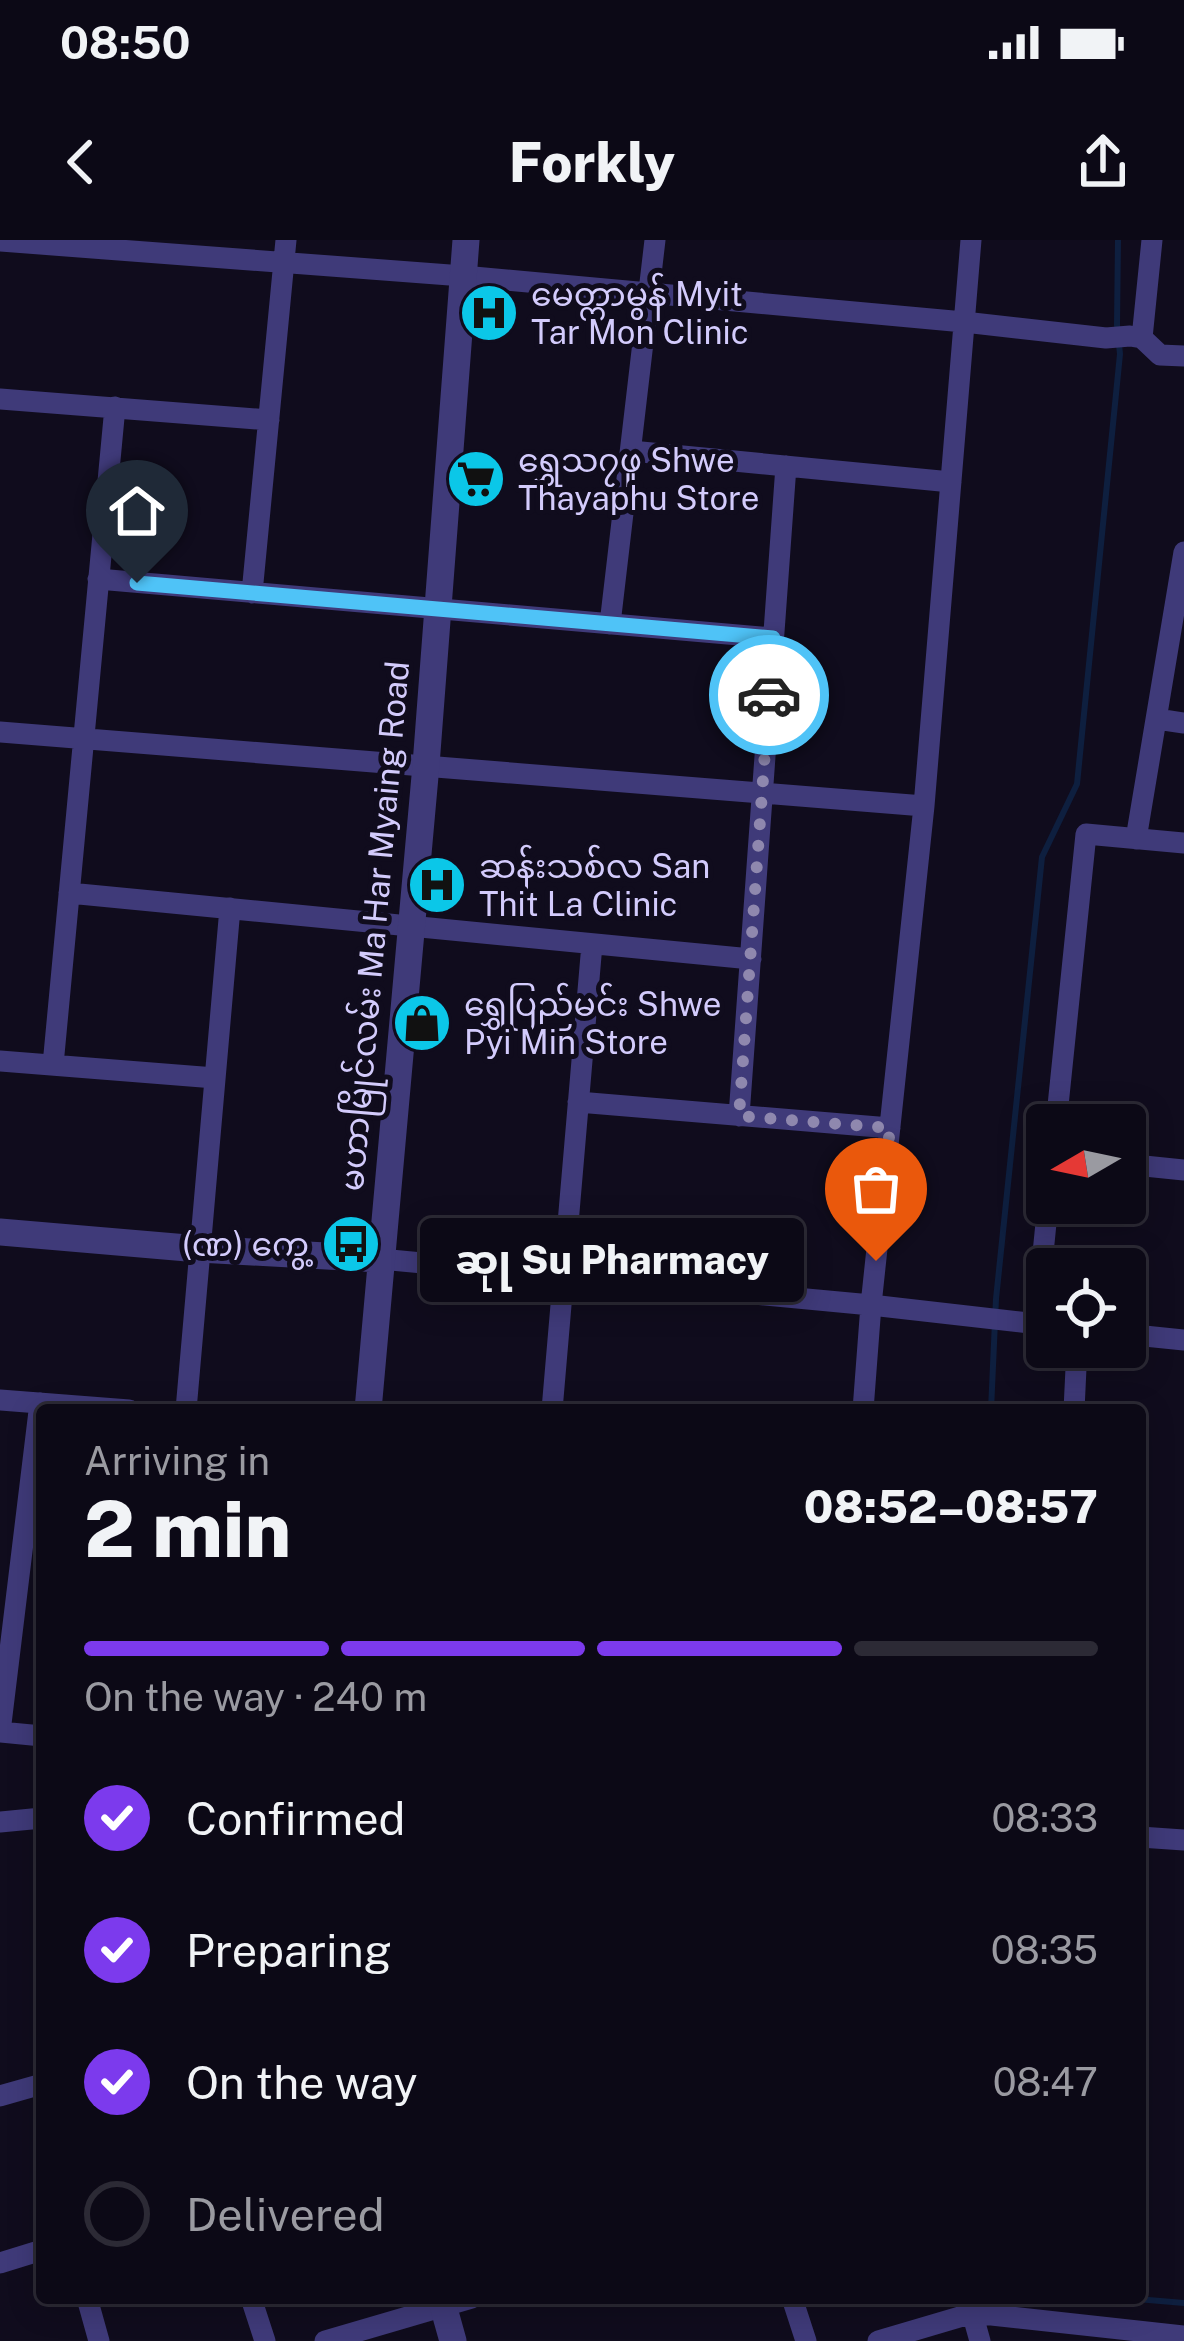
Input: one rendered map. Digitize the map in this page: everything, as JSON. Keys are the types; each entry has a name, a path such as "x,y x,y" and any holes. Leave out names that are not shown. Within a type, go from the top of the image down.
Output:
{"street":[{"name":"မဟာမြိုင်လမ်း Ma Har Myaing Road","path":"368,1404 426,765 466,240"},
{"path":"610,624 655,240"},
{"path":"863,1404 924,806 971,240"},
{"path":"1136,337 1152,240"},
{"path":"0,241 285,251 463,276 1106,338 1136,337 1160,355 1184,356"},
{"path":"252,593 285,251"},
{"path":"0,399 268,420"},
{"path":"52,1065 115,407"},
{"path":"631,451 951,482"},
{"path":"739,1116 786,466"},
{"path":"1136,839 1184,552"},
{"path":"98,579 773,638"},
{"path":"1156,719 1184,723"},
{"path":"0,732 924,806"},
{"path":"1058,1104 1085,834 1184,843"},
{"path":"69,893 751,958"},
{"path":"186,1404 230,908"},
{"path":"552,1404 592,944"},
{"path":"0,1061 215,1078"},
{"path":"578,1102 890,1128"},
{"path":"1146,1166 1184,1170"},
{"path":"0,1232 380,1258 1026,1322"},
{"path":"1146,1336 1184,1340"},
{"path":"1074,1404 1076,1368"},
{"path":"0,1400 53,1404"},
{"path":"36,1478 31,1572 0,1732 36,1735"},
{"path":"0,1822 36,1819"},
{"path":"1146,1837 1184,1840"},
{"path":"0,2096 36,2086"},
{"path":"0,2263 36,2252"},
{"path":"89,2304 99,2341"},
{"path":"253,2304 265,2341"},
{"path":"326,2341 436,2304"},
{"path":"443,2304 453,2341"},
{"path":"794,2304 806,2341"},
{"path":"878,2341 970,2306 1184,2336"},
{"path":"970,2306 980,2341"}],"waterway":[{"path":"991,1404 996,1299 1042,857 1077,784 1120,354 1118,240"},
{"path":"1146,2300 1184,2303"}],"way so far":[{"path":"769,695 739,1116 890,1128 876,1261"}],"place":[{"name":"မေတ္တာမွန် Myit Tar Mon Clinic","path":"489,313"},
{"name":"ရွှေသ၇ဖူ Shwe Thayaphu Store","path":"476,479"},
{"name":"ဆန်းသစ်လ San Thit La Clinic","path":"437,885"},
{"name":"ရွှေပြည်မင်း Shwe Pyi Min Store","path":"422,1023"},
{"name":"(ဏ) ကွေ့","path":"351,1244"},
{"name":"ဆုု Su Pharmacy","path":"876,1261"}],"route":[{"path":"137,583 773,638 769,695"}]}
